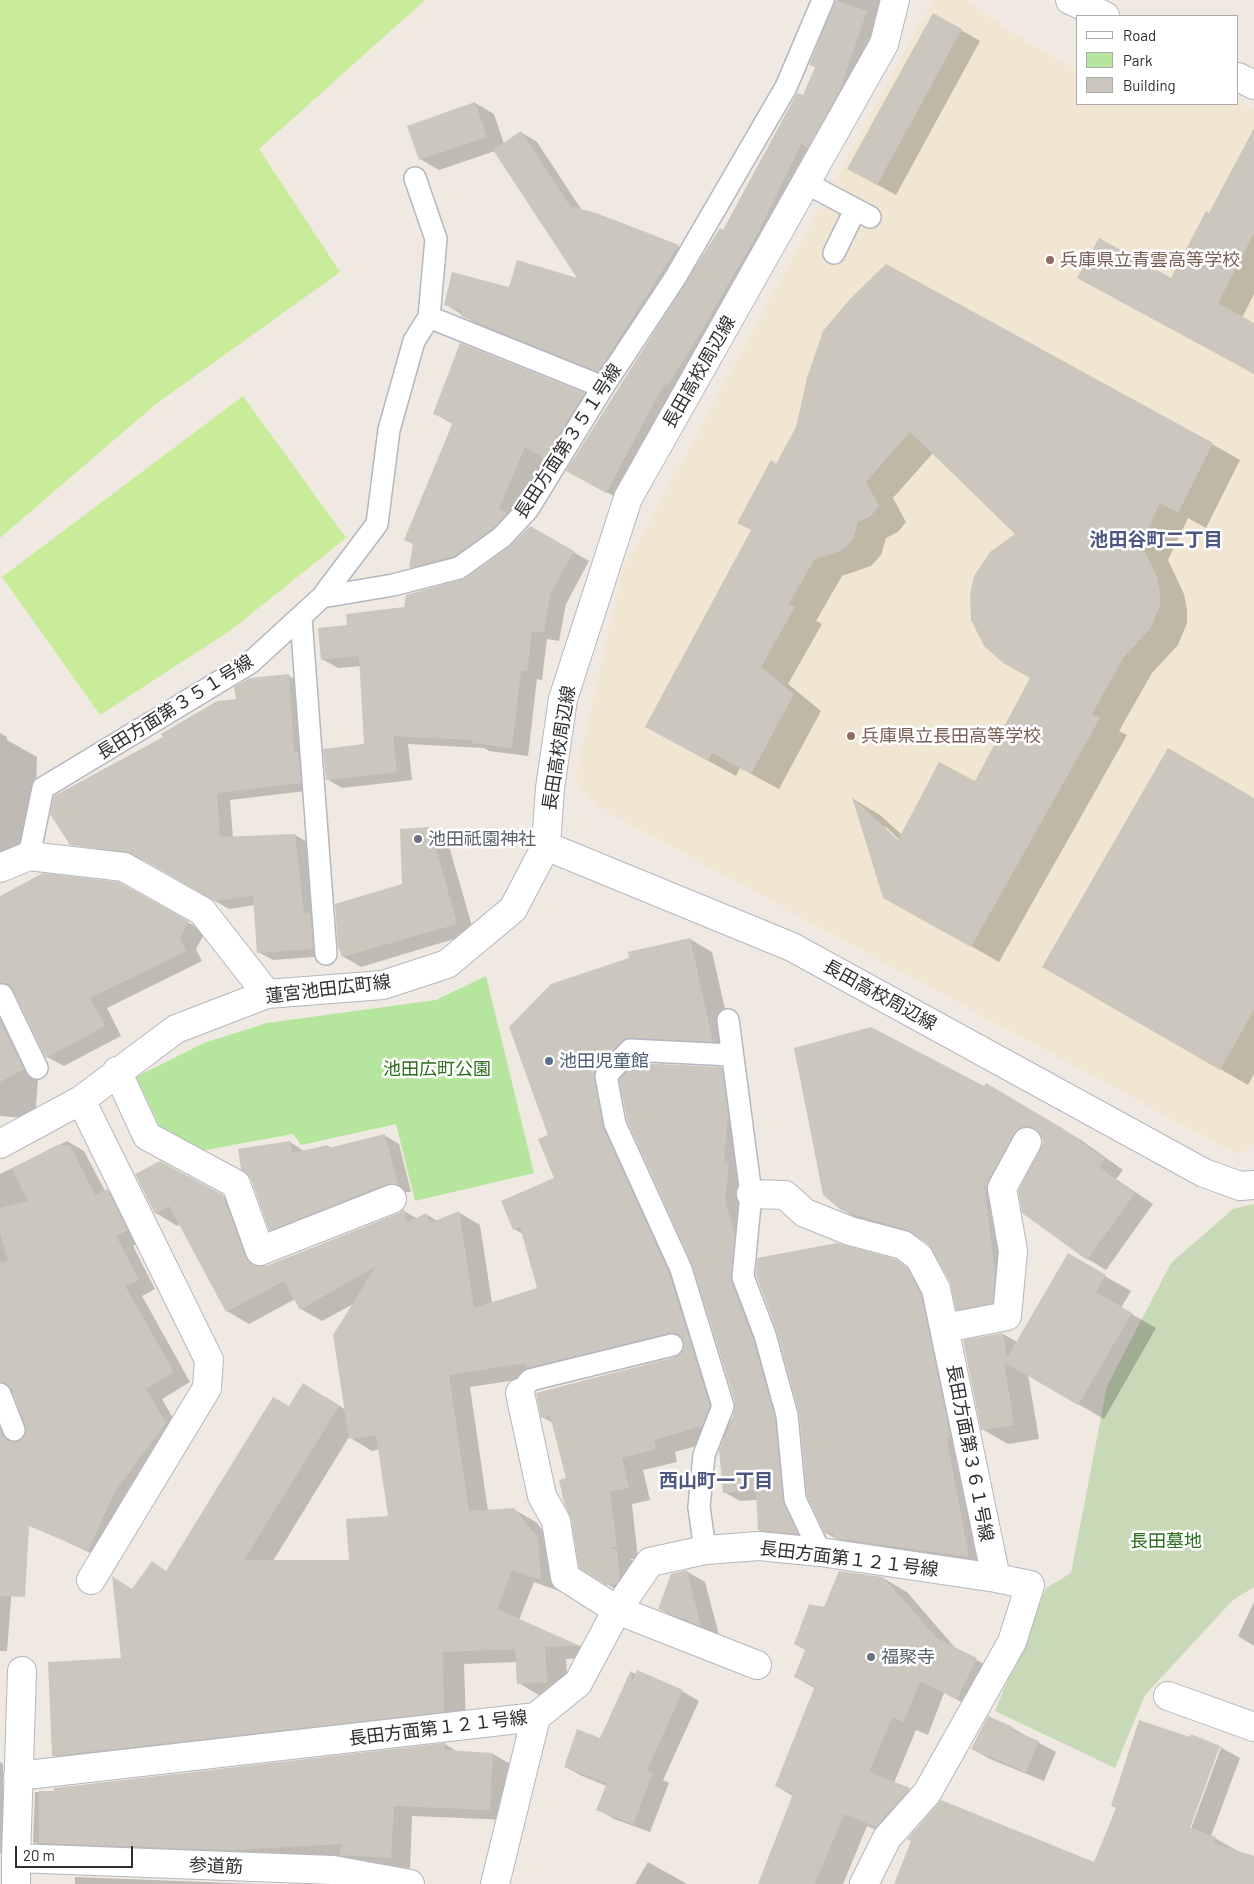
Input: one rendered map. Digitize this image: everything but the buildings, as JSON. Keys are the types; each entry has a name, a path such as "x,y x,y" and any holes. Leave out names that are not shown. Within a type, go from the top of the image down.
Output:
{"street":[{"name":"長田高校周辺線","path":"895,0 884,44 628,498 563,699 550,788 546,846 792,947 1204,1173 1240,1186 1254,1185"},
{"path":"1070,0 1103,15"},
{"path":"1239,78 1254,85"},
{"name":"蓮宮池田広町線","path":"0,1144 81,1100 117,1071 176,1029 267,994 383,985 447,964 513,909 546,846"},
{"path":"0,868 28,856 124,867 202,910 267,994"},
{"path":"117,1071 147,1136 236,1184 260,1251 392,1199"},
{"path":"81,1100 209,1360 207,1388 91,1580"},
{"path":"111,1160 147,1136"},
{"path":"945,1328 1007,1316 1013,1251 1002,1188 1027,1142"},
{"name":"長田方面第３６１号線","path":"751,1194 785,1195 805,1212 850,1231 903,1244 919,1257 936,1289 996,1578"},
{"path":"520,1393 542,1496 556,1521 565,1577 617,1610 757,1665"},
{"name":"長田方面第１２１号線","path":"18,1776 536,1717 578,1683 617,1610 650,1562 705,1550 759,1546 820,1552 996,1578 1030,1586 1012,1642 926,1792 887,1838 864,1884"},
{"path":"16,1871 22,1672"},
{"path":"1168,1696 1254,1727"},
{"path":"495,1884 536,1717"},
{"name":"参道筋","path":"16,1871 333,1870 410,1884"}],"lane":[{"name":"長田方面第３５１号線","path":"28,856 43,788 250,663 322,597 393,585 459,568 502,537 528,508 675,278 786,87 823,0"},
{"path":"322,597 377,524 389,430 414,342 429,317 436,239 415,178"},
{"path":"806,183 862,213 834,253"},
{"path":"429,317 603,388"},
{"path":"301,618 326,954"},
{"path":"2,995 36,1068"},
{"path":"728,1020 751,1194 743,1277 765,1335 787,1415 795,1499 820,1552"},
{"path":"705,1550 698,1507 704,1456 723,1406 681,1269 615,1124 606,1076 630,1050 732,1054"},
{"path":"520,1393 530,1380 672,1345"},
{"path":"0,1394 14,1430"}],"shaded area":[{"path":"933,0 968,0 1010,32 1076,71 1076,105 1239,105 1239,102 1254,109 1254,1144 1238,1155 597,806 575,780 622,571"}],"green space":[{"path":"0,0 425,0 259,149 340,272 156,404 0,538"},
{"path":"243,396 346,538 231,630 100,715 2,577"},
{"name":"池田広町公園","path":"486,976 534,1173 415,1201 396,1124 301,1145 293,1134 200,1151 163,1133 136,1077 204,1043 267,1023 436,1000"},
{"name":"長田墓地","path":"1254,1204 1254,1587 1233,1600 1145,1695 1115,1768 995,1711 1046,1588 1071,1573 1107,1386 1171,1263 1233,1209"}],"place":[{"name":"兵庫県立青雲高等学校","path":"1050,260"},
{"name":"兵庫県立長田高等学校","path":"851,736"},
{"name":"池田祇園神社","path":"418,839"},
{"name":"池田児童館","path":"549,1061"},
{"name":"福聚寺","path":"871,1657"}],"district":[{"name":"池田谷町二丁目","path":"1156,540"},
{"name":"西山町一丁目","path":"716,1481"}]}
